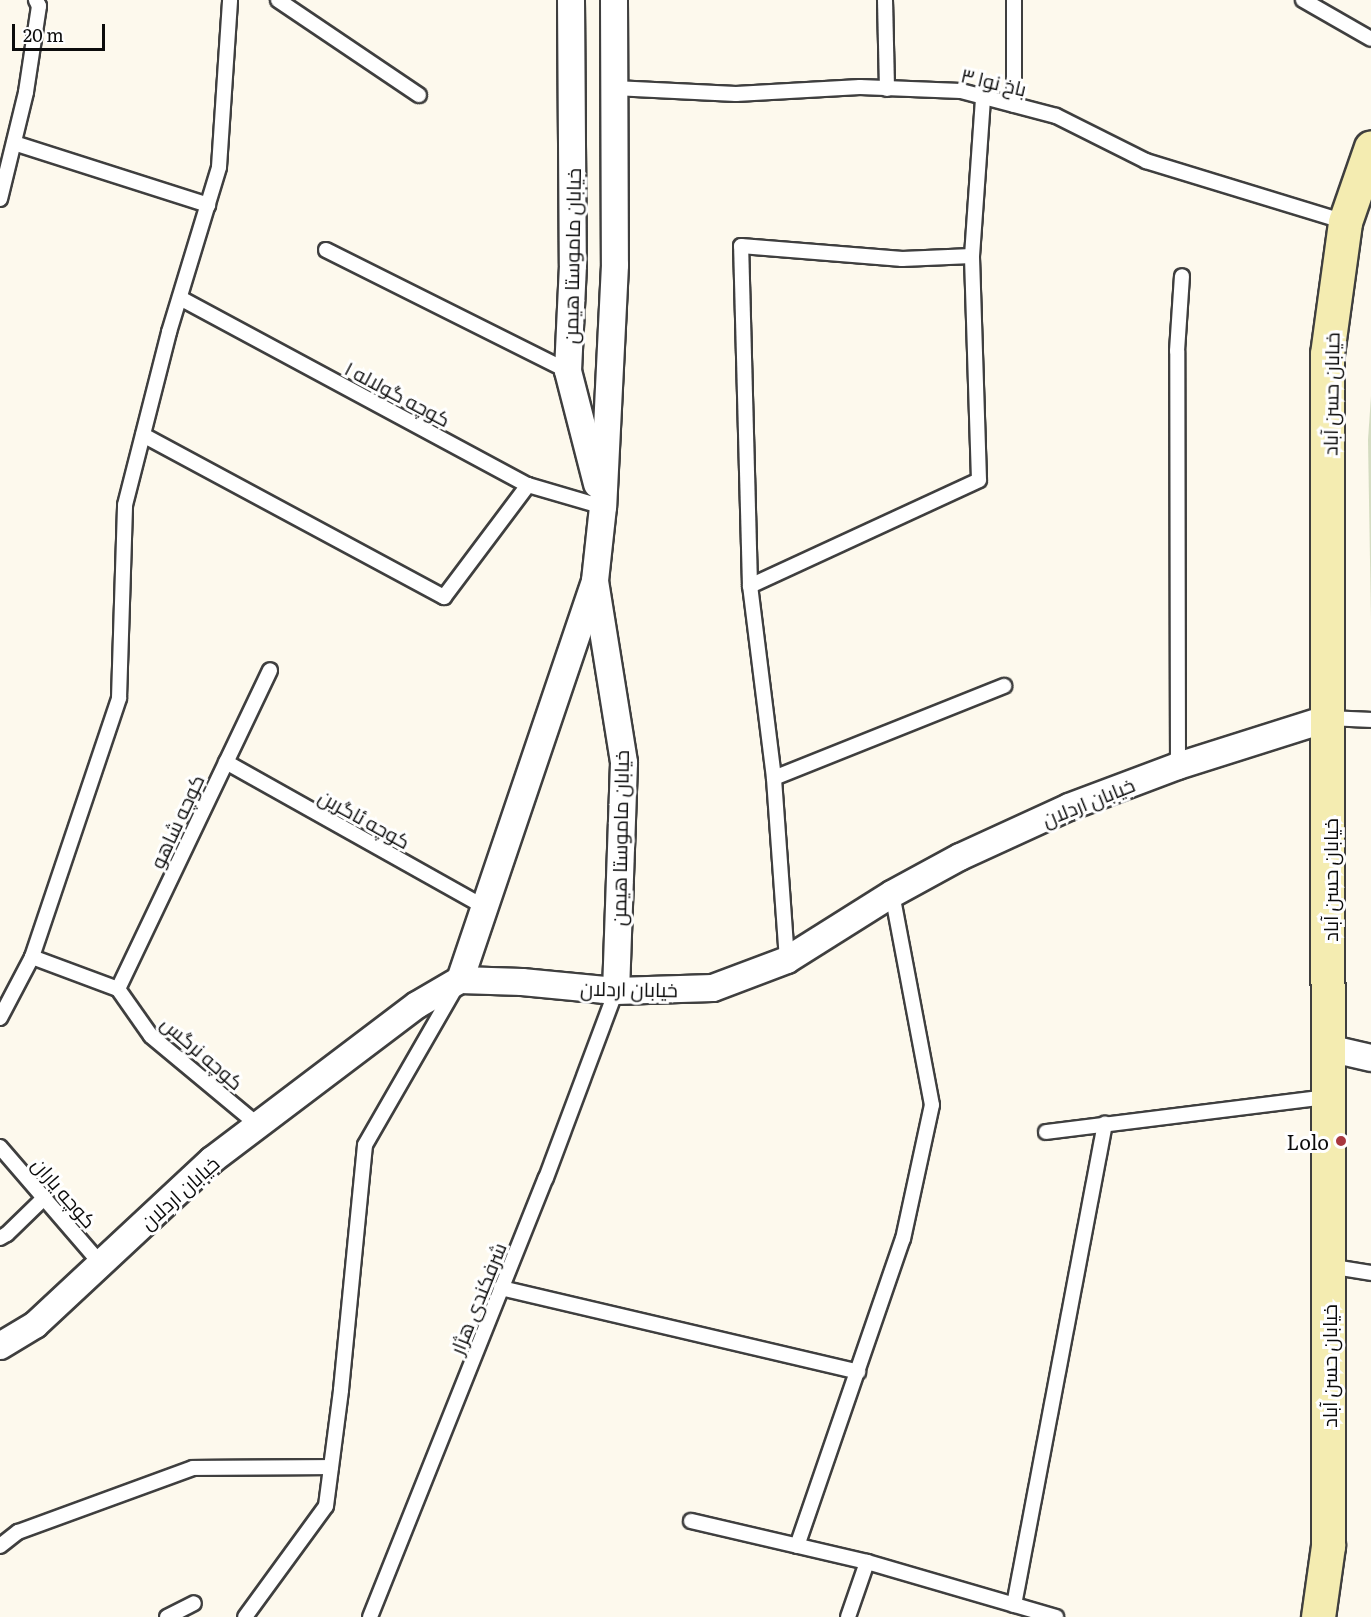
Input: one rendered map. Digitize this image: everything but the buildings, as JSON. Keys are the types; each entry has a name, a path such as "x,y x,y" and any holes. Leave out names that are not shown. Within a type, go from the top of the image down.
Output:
{"main road":[{"name":"خیابان حسن آباد","path":"1318,1617 1328,1546 1327,354 1345,222 1371,147"}],"street":[{"name":"خیابان ماموستا هیمن","path":"571,0 573,265 568,370 603,507"},
{"name":"خیابان ماموستا هیمن","path":"614,0 615,265 603,507 596,581 624,764 616,991"},
{"path":"460,980 596,581"},
{"name":"خیابان اردلان","path":"0,1346 34,1325 212,1160 417,1005 460,980 522,982 616,991 713,988 787,960 892,894 960,857 1069,807 1178,766 1329,718"},
{"path":"1328,1048 1371,1058"}],"lane":[{"path":"0,199 26,92 39,6 36,0"},
{"path":"0,1018 32,957 119,698 125,505 180,298 219,167 230,0"},
{"path":"278,0 298,6 419,95"},
{"path":"885,0 887,89"},
{"path":"1014,0 1014,105"},
{"path":"1303,0 1371,39"},
{"name":"باخ نوا ۳","path":"614,88 736,94 860,87 961,91 1056,116 1146,161 1345,222"},
{"path":"750,586 979,480 972,256 983,97"},
{"path":"14,143 208,205"},
{"path":"787,960 774,778 750,586 741,246 902,259 972,256"},
{"path":"326,250 568,370"},
{"path":"1178,766 1177,351 1182,276"},
{"name":"کوچه گولاله ۱","path":"180,298 528,485 603,507"},
{"path":"143,435 444,597 528,485"},
{"name":"کوچه شاهو","path":"118,989 270,670"},
{"path":"774,778 1004,686"},
{"path":"1329,718 1371,720"},
{"name":"کوچه ئاگرین","path":"226,762 486,908"},
{"path":"797,1546 903,1239 932,1105 892,894"},
{"path":"32,957 118,989"},
{"path":"246,1617 326,1506 365,1145 460,980"},
{"name":"کوچه نرگس","path":"118,989 151,1036 258,1125"},
{"name":"شرفکندی هژار","path":"370,1617 616,991"},
{"path":"1046,1132 1328,1097"},
{"path":"1014,1605 1105,1124"},
{"name":"کوچه یاران","path":"0,1147 101,1264"},
{"path":"0,1238 44,1198"},
{"path":"1328,1266 1371,1273"},
{"path":"501,1288 858,1372"},
{"path":"0,1546 18,1532 193,1468 331,1467"},
{"path":"691,1521 867,1562 1056,1617"},
{"path":"848,1617 867,1562"},
{"path":"167,1617 194,1603"}],"green space":[{"path":"1371,396 1371,621 1368,440"}],"place":[{"name":"Lolo","path":"1341,1141"}]}
